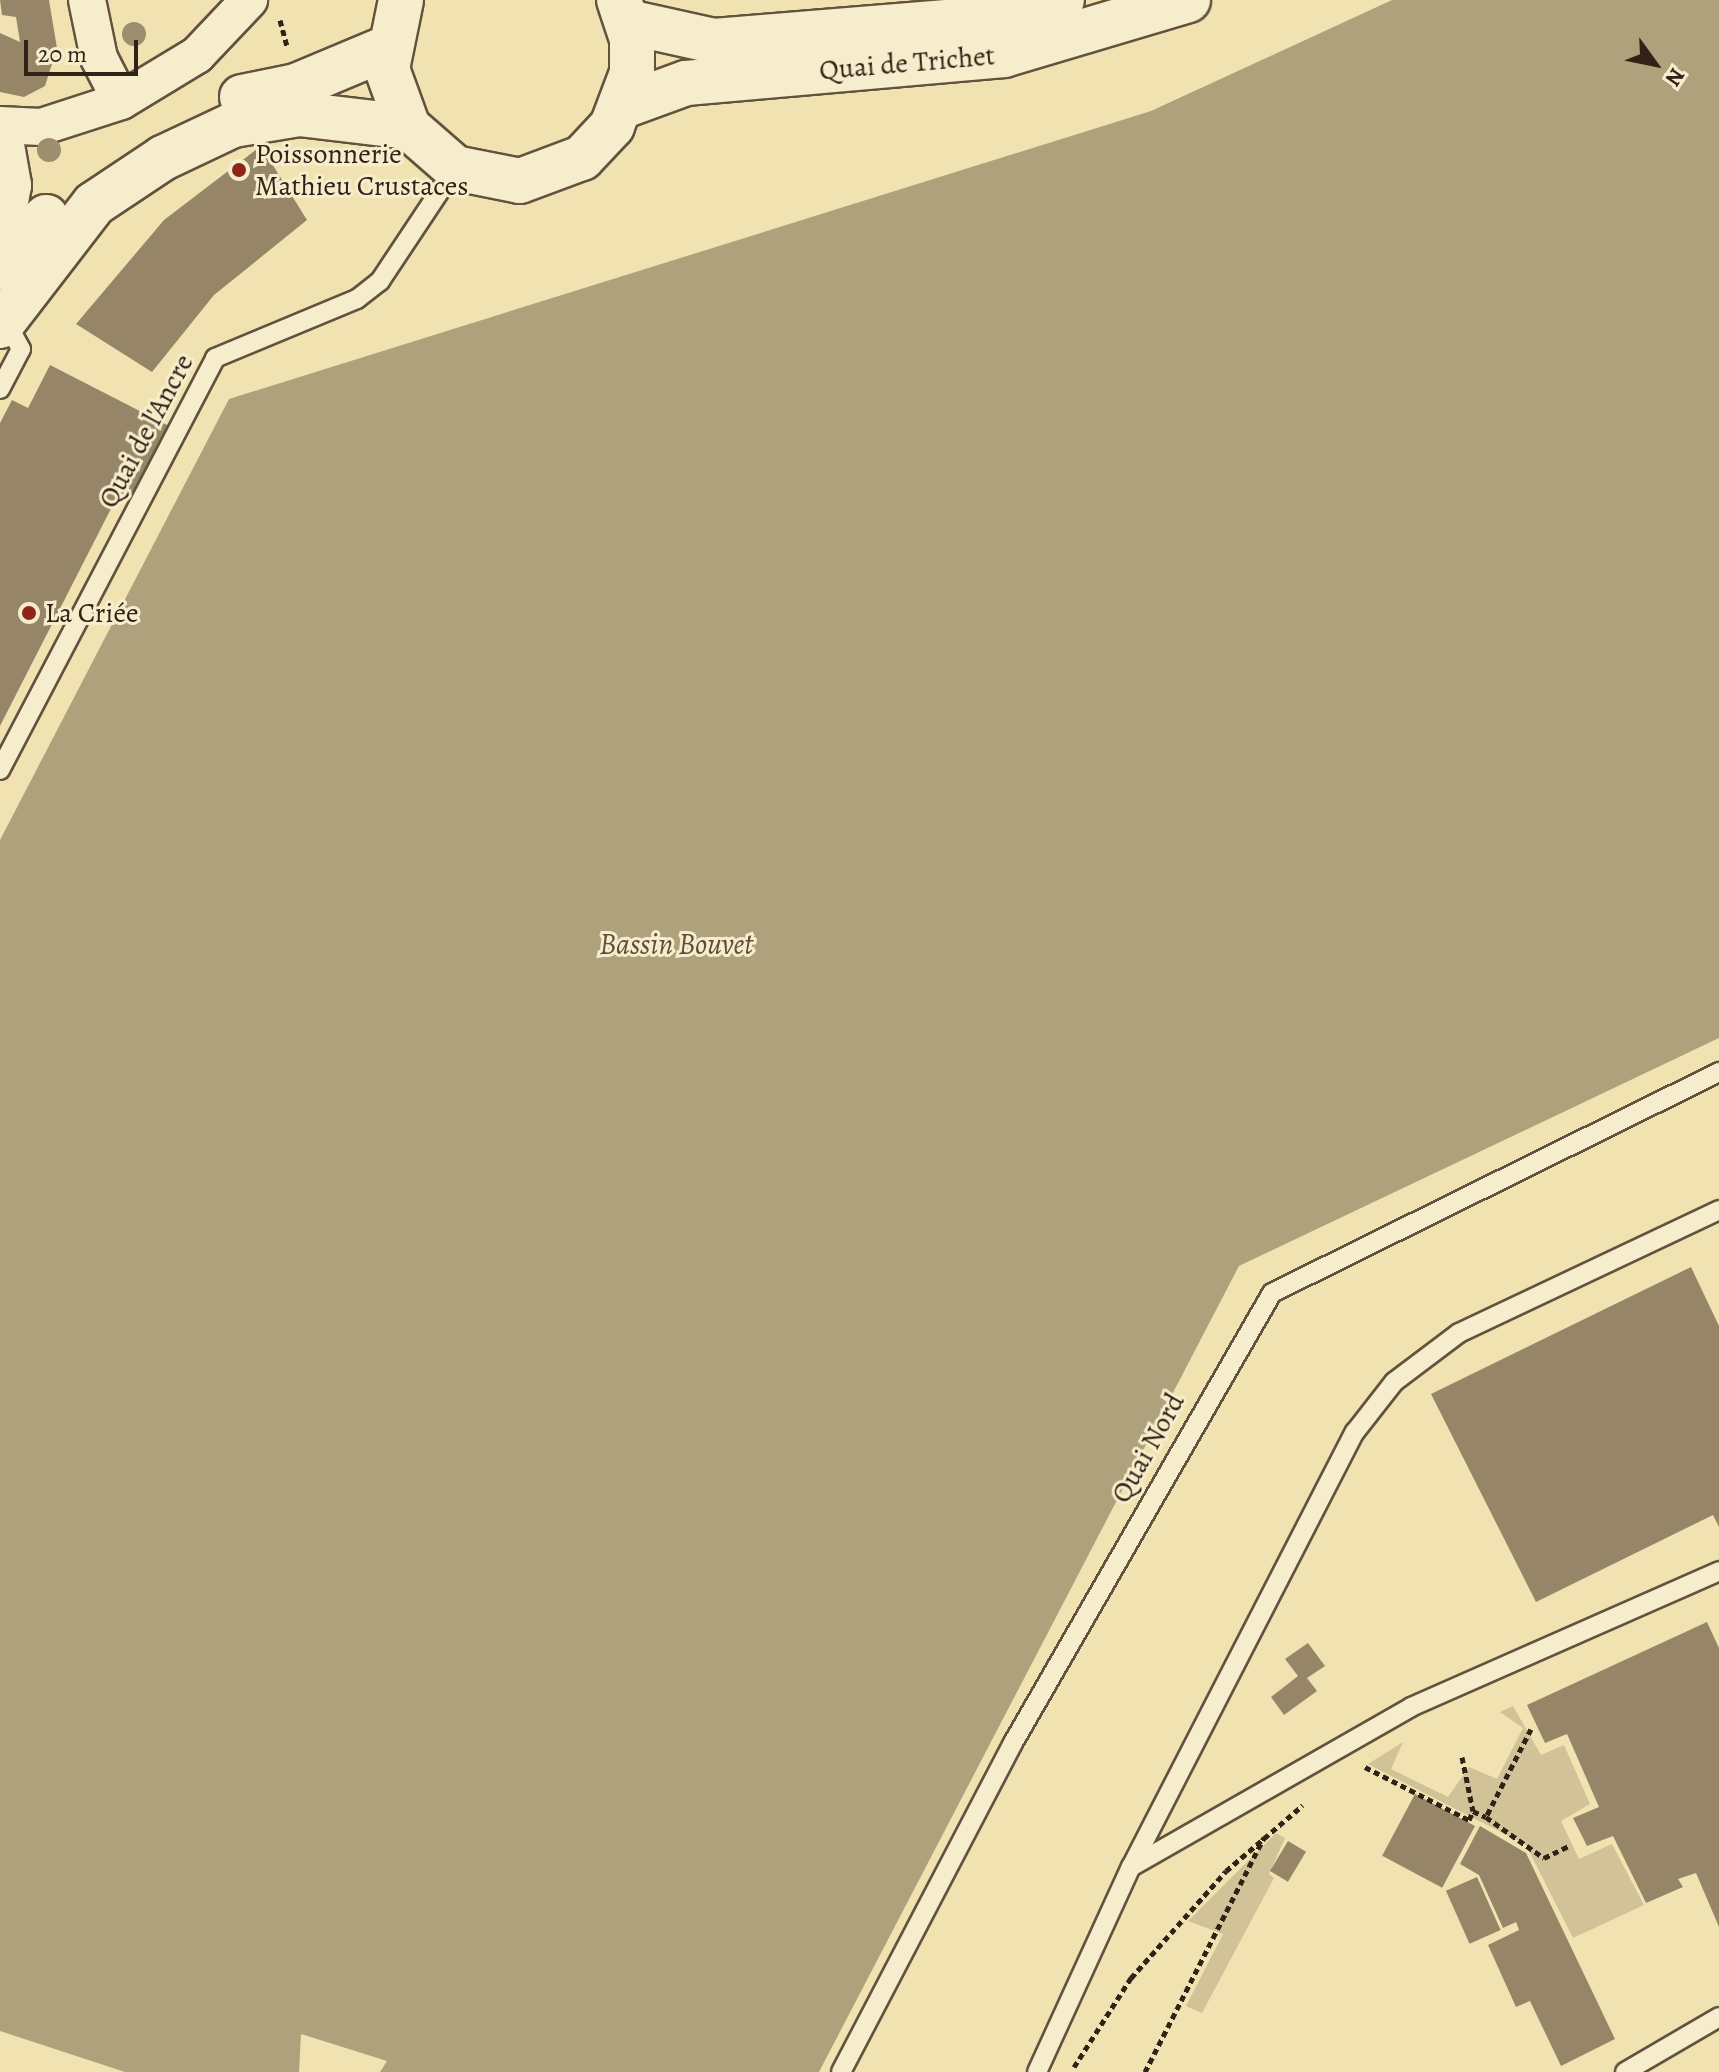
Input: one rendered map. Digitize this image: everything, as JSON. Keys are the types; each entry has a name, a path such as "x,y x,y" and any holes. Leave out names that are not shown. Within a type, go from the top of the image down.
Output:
{"main road":[{"path":"401,0 387,48 391,90 408,127 455,168 509,181 562,169 599,143 623,106 632,73 623,11"},
{"name":"Quai de Trichet","path":"623,11 714,41 971,20 1062,0"},
{"name":"Quai de Trichet","path":"623,106 686,83 1004,55 1188,0"},
{"path":"0,267 54,206 149,134 201,109 296,86 387,48"},
{"path":"2,322 94,204 163,158 233,125 299,114 408,127"},
{"path":"0,134 9,185 0,234"}],"street":[{"path":"87,0 95,47 121,101"},
{"path":"0,125 41,127 121,101 197,55 264,7"}],"lane":[{"name":"Quai de l'Ancre","path":"0,770 215,358 343,306 380,281 455,168"},
{"path":"0,389 21,349 2,322"},
{"name":"Quai Nord","path":"841,2072 1013,1743 1272,1293 1719,1072"},
{"path":"1037,2072 1131,1867 1355,1432 1394,1382 1459,1333 1719,1210"},
{"path":"1131,1867 1411,1707 1719,1571"},
{"path":"1625,2072 1719,2017"}],"path":[{"path":"264,7 289,56"},
{"path":"1486,1817 1531,1729"},
{"path":"1349,1773 1367,1768 1469,1820 1473,1811 1462,1757"},
{"path":"1071,2072 1131,1978 1267,1833 1315,1795"},
{"path":"1473,1811 1544,1858 1569,1846"},
{"path":"1145,2072 1267,1833"}],"shaded area":[{"path":"1513,1706 1541,1755 1564,1745 1590,1804 1561,1821 1579,1859 1612,1844 1644,1905 1573,1938 1526,1845 1368,1764 1403,1742 1391,1769 1448,1797 1469,1767 1497,1779 1523,1728 1500,1712"},
{"path":"1276,1833 1285,1838 1269,1874 1274,1878 1202,2013 1186,2006 1223,1934 1188,1921"}],"water":[{"name":"Bassin Bouvet","path":"1392,0 1719,0 1719,1038 1239,1266 819,2072 380,2072 387,2061 301,2034 299,2072 125,2072 0,2031 0,840 229,399 1151,111"}],"building":[{"path":"0,0 49,0 57,48 45,86 24,97 0,92 0,33 20,42 16,17 2,15"},
{"path":"261,146 307,220 214,295 152,372 76,324 164,220"},
{"name":"La Criée","path":"50,365 171,427 134,500 119,493 0,726 0,423 12,400 28,408"},
{"path":"1691,1267 1719,1326 1719,1527 1713,1515 1536,1602 1431,1394"},
{"path":"1707,1622 1719,1648 1719,1927 1696,1873 1678,1879 1683,1887 1646,1903 1613,1836 1587,1846 1573,1818 1599,1807 1567,1734 1545,1743 1527,1705"},
{"path":"1308,1643 1325,1666 1307,1678 1317,1691 1284,1715 1271,1697 1298,1676 1285,1659"},
{"path":"1415,1794 1475,1826 1442,1888 1382,1856"},
{"path":"1480,1826 1526,1853 1615,2039 1561,2066 1530,2001 1516,2007 1488,1945 1519,1930 1516,1922 1503,1928 1479,1875 1460,1864"},
{"path":"1288,1841 1306,1852 1288,1882 1270,1871"},
{"path":"1477,1877 1501,1930 1470,1944 1446,1891"}],"place":[{"name":"Poissonnerie Mathieu Crustaces","path":"239,170"},
{"name":"La Criée","path":"29,613"}]}
